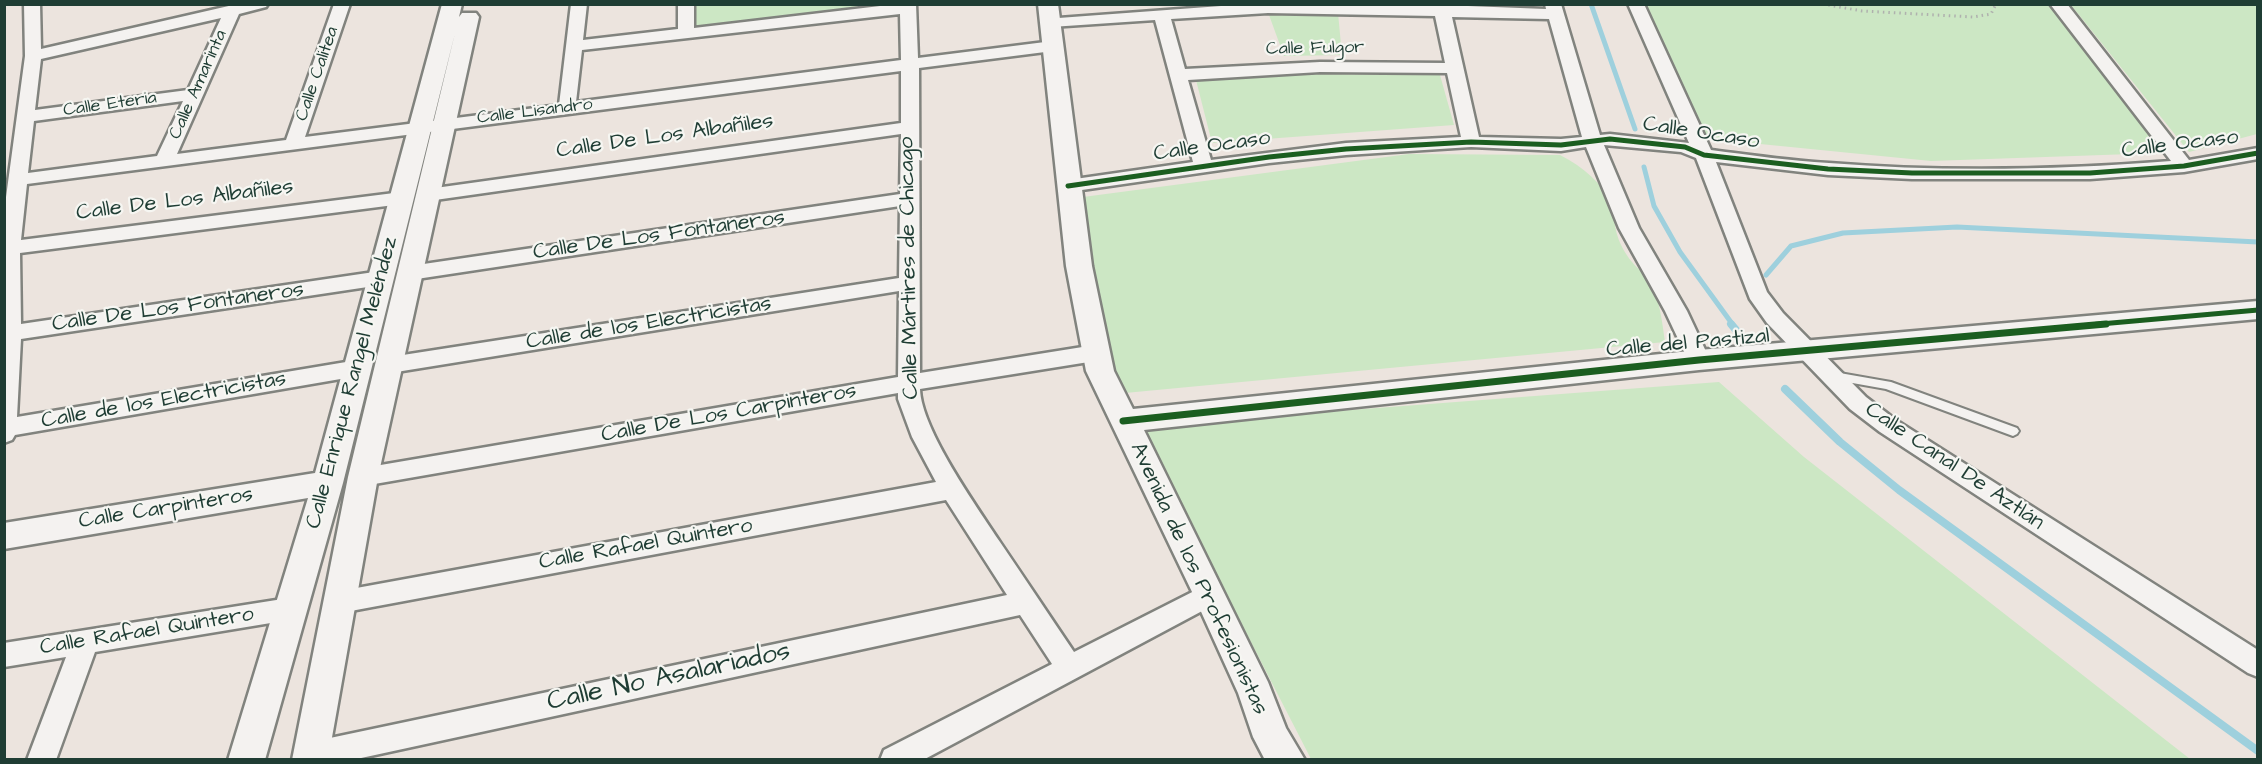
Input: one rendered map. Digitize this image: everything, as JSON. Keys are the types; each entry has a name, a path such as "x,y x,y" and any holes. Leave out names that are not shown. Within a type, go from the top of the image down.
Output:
{"street":[{"path":"4,434 10,333 10,248 33,56 33,4"},
{"path":"33,56 260,4"},
{"name":"Calle Calitea","path":"294,143 342,4"},
{"name":"Calle Enrique Rangel Meléndez","path":"432,126 452,4"},
{"name":"Calle Enrique Rangel Meléndez","path":"246,759 328,483 381,278 415,196 432,126 471,4"},
{"path":"567,108 576,46 579,4"},
{"path":"686,4 686,33"},
{"name":"Calle Canal De Aztlán","path":"1636,4 1704,155 1757,294 1774,318 1834,376 1858,403 1888,426 2258,665"},
{"path":"2058,4 2184,166"},
{"path":"576,46 908,6"},
{"name":"Calle Mártires de Chicago","path":"908,6 910,64 909,399 914,417 952,489 1069,667"},
{"name":"Calle Lisandro","path":"17,180 910,64 1051,24 1161,14 1268,8 1555,9"},
{"path":"1555,9 1593,142 1629,228 1676,310 1699,360"},
{"name":"Calle Amarinta","path":"165,160 233,10"},
{"path":"1442,10 1470,142"},
{"path":"1161,14 1203,165"},
{"name":"Avenida de los Profesionistas","path":"1051,24 1068,186 1095,353 1106,387 1210,594 1256,693 1275,752"},
{"name":"Calle Fulgor","path":"1178,75 1320,67 1453,68"},
{"name":"Calle Eteria","path":"25,117 194,94"},
{"name":"Calle De Los Albañiles","path":"10,248 415,196 909,127"},
{"name":"Calle Ocaso","path":"1068,186 1203,165 1346,149 1470,142 1561,145 1593,142 1616,149 1688,157 1704,155 1828,169 1912,173 2090,173 2184,166 2258,153"},
{"name":"Calle Enrique Rangel Meléndez","path":"310,757 363,477 410,273 415,196"},
{"name":"Calle De Los Fontaneros","path":"410,273 908,200"},
{"name":"Calle De Los Fontaneros","path":"10,333 381,278"},
{"name":"Calle de los Electricistas","path":"390,365 908,283"},
{"name":"Calle del Pastizal","path":"1123,422 1699,360 2258,310"},
{"name":"Calle De Los Carpinteros","path":"363,477 908,382 1095,353"},
{"name":"Calle de los Electricistas","path":"5,428 358,368"},
{"name":"Calle Carpinteros","path":"4,536 328,483"},
{"name":"Calle Rafael Quintero","path":"339,602 952,489"},
{"path":"894,759 1210,594"},
{"name":"Calle No Asalariados","path":"310,757 1027,602"},
{"name":"Calle Rafael Quintero","path":"4,655 289,609"},
{"path":"41,759 86,641"}],"lane":[{"path":"1834,376 1887,386 2013,431"}],"path":[{"path":"1823,4 1862,11 1973,17 1991,14 1996,4"}],"green space":[{"path":"694,5 873,5 693,27"},
{"path":"1639,5 2058,5 2079,31 2160,153 1931,161 1700,138"},
{"path":"2071,5 2257,5 2257,134 2189,152"},
{"path":"1338,13 1342,55 1284,56 1269,15"},
{"path":"1309,74 1440,75 1454,125 1212,143 1196,80"},
{"path":"1409,154 1560,155 1584,170 1616,205 1617,235 1627,256 1651,282 1659,304 1665,342 1125,393 1103,347 1083,197"},
{"path":"1719,382 1804,457 2190,759 1311,759 1140,426"}],"waterway":[{"path":"1591,4 1635,129"},
{"path":"1644,167 1654,206 1680,252 1733,325"},
{"path":"1766,275 1791,246 1843,233 1957,227 2258,242"},
{"path":"1731,324 1736,330"},
{"path":"1785,389 1840,442 1899,490 2258,751"}],"cycle path":[{"path":"1068,186 1269,157 1346,149 1471,142 1561,145 1610,139 1685,147 1704,155 1828,169 1912,173 2090,173 2184,166 2258,153"},
{"path":"1123,421 1699,360 2258,310"}]}
